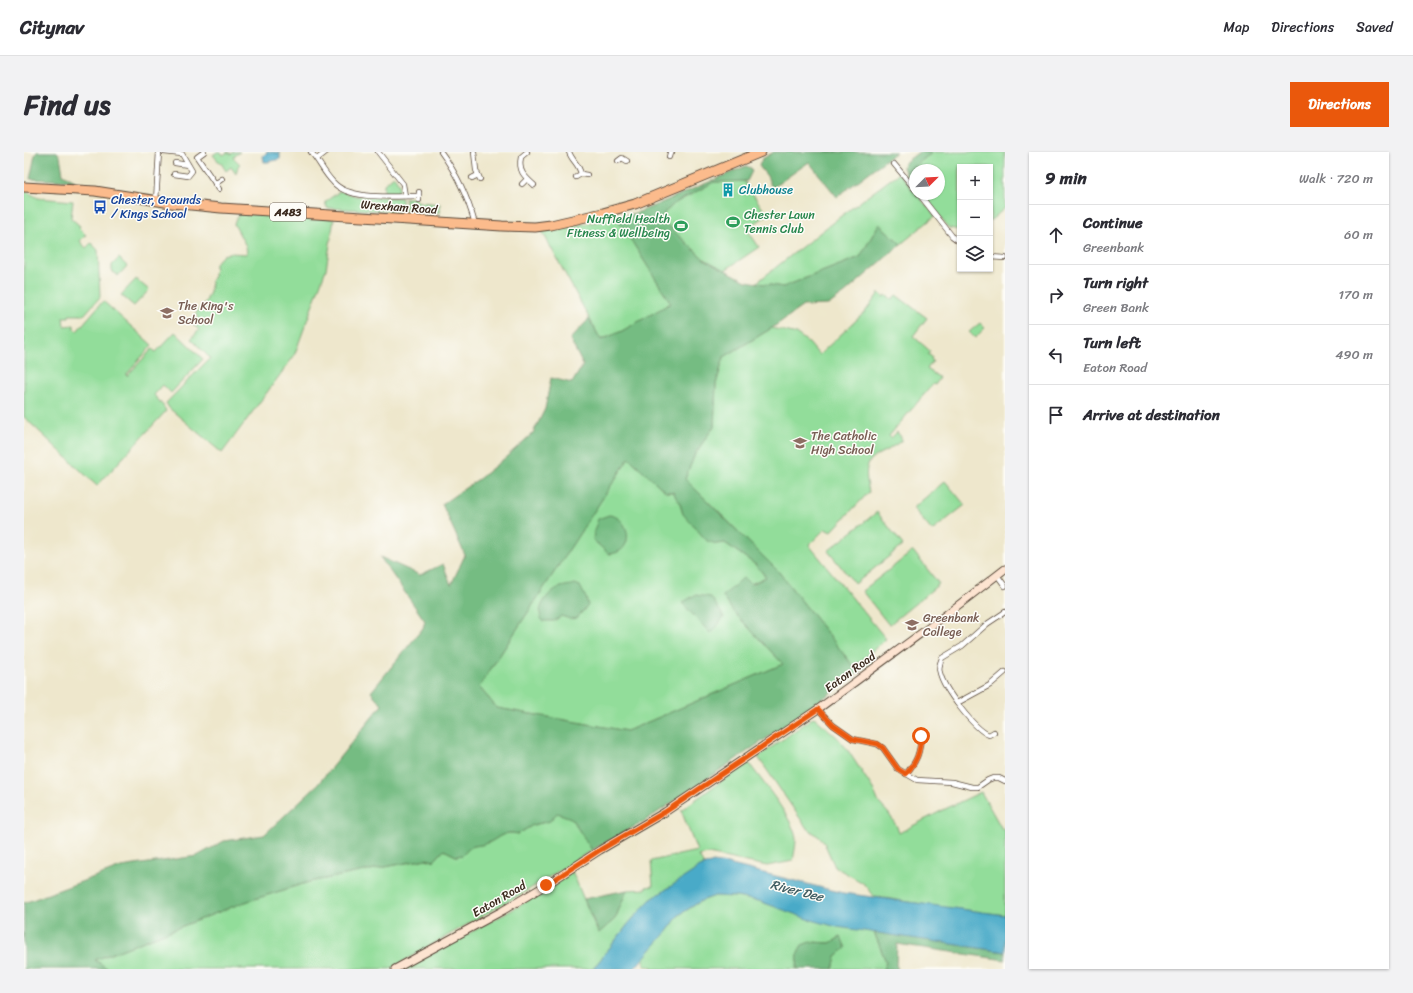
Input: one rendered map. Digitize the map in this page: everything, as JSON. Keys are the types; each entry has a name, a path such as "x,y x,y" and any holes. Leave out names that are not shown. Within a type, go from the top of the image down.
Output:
{"highway":[{"name":"Wrexham Road","path":"24,187 95,191 156,201 221,208 535,227 564,223 635,204 761,152"}],"street":[{"path":"156,201 159,152"},
{"path":"164,152 182,154 192,171 188,176 174,174"},
{"path":"204,152 196,155 219,189"},
{"path":"311,152 332,182 346,191 356,195 419,196"},
{"path":"317,160 326,152"},
{"path":"378,152 403,184 405,196"},
{"path":"441,152 454,170 471,209 475,224"},
{"path":"472,178 479,177 476,170 474,152"},
{"path":"527,152 521,157 519,166 520,171 534,185"},
{"path":"569,152 573,160 578,164 579,176 587,175"},
{"path":"622,160 624,152"},
{"path":"175,163 188,165"},
{"path":"894,164 909,182"},
{"path":"215,184 222,179"},
{"path":"522,184 527,179"},
{"path":"924,200 952,236 957,240"},
{"path":"993,257 1005,258"},
{"name":"Eaton Road","path":"395,969 502,911 600,850 651,821 818,709 934,624 1005,569"},
{"path":"997,576 1005,586"},
{"path":"994,732 988,737 964,713 942,680 939,668 942,658 962,646 987,624 1005,612"},
{"path":"957,703 990,685 1005,672"},
{"path":"818,709 833,725 853,739 878,744 883,748 898,769 917,780 952,782 972,788 978,787 993,778 999,778 1005,781"},
{"path":"906,774 916,760 921,736"}],"green space":[{"path":"37,152 57,152 60,156 63,174 75,181 30,179"},
{"path":"217,152 221,152 223,155 228,152 231,154 233,152 240,152 233,157 240,164 236,174 231,167 226,171 213,155"},
{"path":"774,152 896,152 837,197 809,162 772,188 767,176 759,166 762,159"},
{"path":"919,152 933,152 917,164 909,164 909,170 905,173 903,167 904,163"},
{"path":"933,152 1005,152 1005,208 993,218 993,164 957,164 957,229 949,228 927,200 945,200 945,164 917,164"},
{"path":"746,166 751,168 752,171 747,181 714,182 675,203 665,212 663,216 665,223 704,259 746,281 783,287 860,257 879,224 901,244 845,293 828,305 803,306 772,328 724,357 716,384 714,426 695,454 685,479 778,571 854,667 868,655 873,662 795,719 648,819 592,850 571,818 557,813 550,821 533,825 518,834 509,833 502,835 488,843 472,847 463,855 456,856 444,850 434,861 426,859 309,882 242,903 95,960 108,969 24,969 24,903 121,867 197,856 224,841 264,835 318,784 382,705 371,692 423,628 425,621 380,557 420,575 443,564 451,585 465,555 442,504 480,478 533,433 545,409 551,378 572,383 583,365 570,339 589,319 601,340 622,331 671,303 617,218 642,211","holes":["629,458 666,492 673,492 680,504 683,514 707,541 717,544 725,543 756,565 766,577 752,584 743,578 723,596 732,610 783,664 627,731 497,708 479,687"]},
{"path":"909,170 909,178 905,173"},
{"path":"899,173 909,185 909,200 922,200 935,216 901,244 879,224 860,257 783,287 756,283 841,216"},
{"path":"394,176 399,184 399,190 395,193 384,193 384,184"},
{"path":"744,181 767,215 747,229 759,247 725,270 704,259 665,223 663,216 665,212 675,203 714,182"},
{"path":"24,191 38,198 73,201 71,218 80,226 79,228 86,235 80,241 86,248 91,243 98,250 100,297 84,315 69,315 69,317 63,317 64,326 74,325 74,329 77,331 103,301 152,345 126,375 127,376 152,349 156,352 175,332 203,359 171,393 163,385 154,395 166,411 97,486 24,417"},
{"path":"340,191 356,196 402,198 402,212 327,208 325,202"},
{"path":"405,198 415,198 419,202 440,204 439,213 405,211"},
{"path":"239,213 334,219 326,269 294,356 222,453 169,408 166,403 210,358 191,339 199,330 192,323 198,317 195,314 206,301 210,292 215,264 223,255 230,253 247,254 246,246 234,224"},
{"path":"617,218 671,303 622,331 601,340 542,231"},
{"path":"119,258 127,266 118,276 112,271 112,265"},
{"path":"136,279 149,290 134,306 121,295"},
{"name":"The Catholic High School","path":"879,293 884,297 885,295 892,299 896,295 927,318 913,336 930,351 928,354 932,357 931,359 933,361 927,369 940,378 935,385 933,384 889,436 891,438 897,432 901,437 901,441 872,459 869,463 867,479 869,492 831,532 825,529 809,545 886,639 854,667 778,571 685,479 695,454 714,426 716,384 724,357 772,328 797,334 809,343 819,355 865,312"},
{"path":"980,323 985,328 975,338 969,332"},
{"path":"629,458 666,492 673,492 680,504 683,514 717,544 725,543 756,565 766,577 723,596 732,610 783,664 627,731 497,708 479,687"},
{"path":"945,481 965,505 932,531 913,508"},
{"path":"877,512 903,545 855,584 828,551"},
{"path":"609,515 616,517 626,528 627,542 618,552 609,554 593,540 598,519"},
{"path":"913,551 939,584 889,625 862,591"},
{"path":"575,584 580,586 588,605 577,618 570,619 561,616 554,621 543,621 540,613 542,605 547,597 558,588"},
{"path":"695,595 711,597 724,617 711,634 682,603"},
{"path":"814,717 837,737 847,749 873,789 879,803 889,814 899,833 981,792 1002,829 1005,828 1005,915 933,906 873,896 863,883 835,867 823,840 806,827 758,757"},
{"path":"748,762 776,800 794,831 796,839 793,861 767,866 708,854 699,856 704,865 650,900 629,923 593,969 403,969 521,905 572,871 598,933 615,919 627,890 646,889 646,887 653,886 651,861 697,851 681,810"},
{"path":"557,812 571,818 592,850 528,890 391,969 108,969 95,960 242,903 309,882 426,859 434,861 444,850 456,856 462,855 472,847 488,843 502,835 509,833 518,834 533,825 550,821"},
{"path":"627,890 615,919 599,933 584,899"},
{"path":"715,896 736,897 759,901 808,918 874,932 886,962 883,969 833,969 836,956 845,948 841,937 830,943 810,942 798,952 797,969 651,969 653,967 644,966 644,957 669,929 679,915 701,901"},
{"path":"874,932 1005,952 1005,960 897,944 896,965 898,969 883,969 886,962"},
{"path":"841,937 846,948 836,956 833,969 797,969 798,952 802,945 810,942 830,943"}],"water":[{"path":"267,152 280,153 280,159 264,162 263,156"},
{"name":"River Dee","path":"713,862 728,864 843,893 1005,915 1005,952 837,927 808,919 759,901 736,897 715,896 701,901 679,915 669,929 634,969 593,969 629,923 650,900 700,867"}],"place":[{"name":"Clubhouse","path":"728,190"},
{"name":"Chester, Grounds / Kings School","path":"100,207"},
{"name":"Chester Lawn Tennis Club","path":"733,222"},
{"name":"Nuffield Health Fitness & Wellbeing","path":"681,226"},
{"name":"The King's School","path":"167,313"},
{"name":"The Catholic High School","path":"800,443"},
{"name":"Greenbank College","path":"912,625"}],"route":[{"path":"546,885 600,850 665,812 818,709 833,725 853,739 878,744 887,753 898,769 906,774 916,760 921,736"}]}
